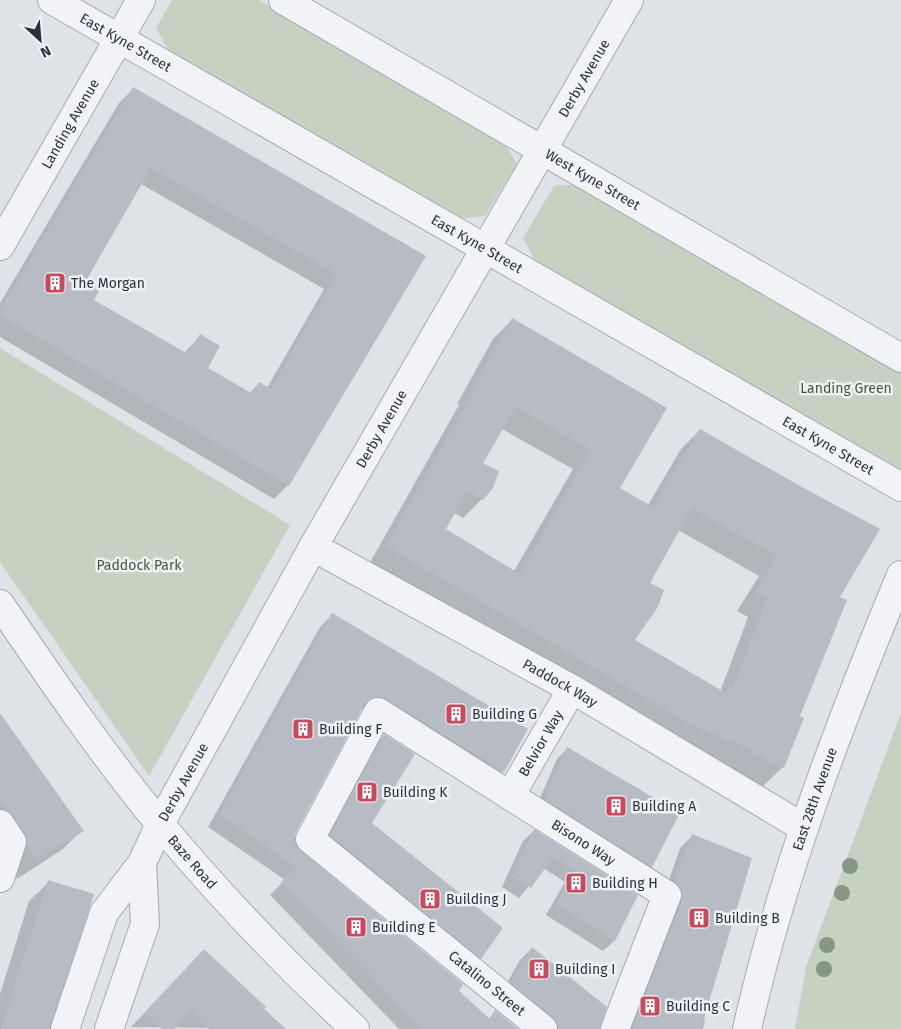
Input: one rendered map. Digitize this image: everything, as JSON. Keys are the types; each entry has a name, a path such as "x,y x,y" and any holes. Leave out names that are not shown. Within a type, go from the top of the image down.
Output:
{"street":[{"name":"East Kyne Street","path":"52,0 901,487"},
{"name":"Landing Avenue","path":"0,246 141,0"},
{"name":"West Kyne Street","path":"283,0 901,358"},
{"name":"Derby Avenue","path":"65,1029 104,913 142,863 160,824 313,547 541,149 629,0"},
{"name":"Paddock Way","path":"313,547 572,689 804,828"},
{"name":"East 28th Avenue","path":"747,1029 764,958 804,828 901,575"},
{"name":"Baze Road","path":"0,604 108,757 160,824 283,959 355,1029"},
{"name":"Belvior Way","path":"510,796 572,689"},
{"name":"Bisono Way","path":"378,712 667,894 615,1029"},
{"name":"Catalino Street","path":"378,712 310,839 543,1029"},
{"path":"0,824 12,842 0,878"},
{"name":"Derby Avenue","path":"110,1029 145,924 142,863"}],"green space":[{"path":"172,0 259,0 504,142 517,164 485,216 460,219 169,52 156,28"},
{"name":"Landing Green","path":"579,184 901,368 901,471 536,262 523,238 554,186"},
{"name":"Paddock Park","path":"0,348 290,525 149,776 0,562"},
{"path":"901,713 901,1029 795,1029 806,967"}],"building":[{"name":"The Morgan","path":"133,87 426,256 289,486 0,315 0,310","holes":["151,168 337,274 271,389 259,382 253,394 208,368 220,346 200,334 188,354 94,300 101,287 87,279"]},
{"path":"512,318 667,408 620,488 653,507 700,429 880,529 840,597 847,600 800,716 804,718 784,768 751,753 752,750 690,724 386,546 477,385 475,384","holes":["516,407 591,450 520,574 446,529 467,491 483,500 493,488 499,471 483,463","692,508 777,556 756,592 767,598 733,688 728,686 726,693 635,640 658,607 664,590 650,583"]},
{"path":"332,613 528,729 504,772 386,699 379,696 371,698 364,705 294,839 300,851 463,984 459,991 490,1019 495,1010 518,1029 422,1029 281,882 297,868 219,814"},
{"path":"0,713 84,831 36,860 27,845 25,833 0,802"},
{"path":"384,734 415,754 372,823 503,928 481,959 330,835"},
{"name":"Building A","path":"567,747 680,813 652,867 547,801 548,798 545,796"},
{"name":"Building H","path":"534,829 638,895 615,941 556,904 575,871 553,857 531,888 512,876"},
{"name":"Building B","path":"692,834 752,858 701,1029 632,1029 682,901 682,893 675,882"},
{"path":"48,880 94,894 91,904 50,1029 1,1029"},
{"name":"Building I","path":"532,947 607,1007 600,1029 558,1029 553,1017 511,983"},
{"path":"204,949 266,1007 264,1009 286,1029 209,1029 190,1011 174,1029 162,1029 144,1013"}],"place":[{"name":"The Morgan","path":"55,283"},
{"name":"Building G","path":"456,714"},
{"name":"Building F","path":"303,729"},
{"name":"Building K","path":"367,792"},
{"name":"Building A","path":"616,806"},
{"name":"Building H","path":"576,883"},
{"name":"Building J","path":"430,899"},
{"name":"Building B","path":"699,918"},
{"name":"Building E","path":"356,927"},
{"name":"Building I","path":"539,969"},
{"name":"Building C","path":"650,1006"}]}
